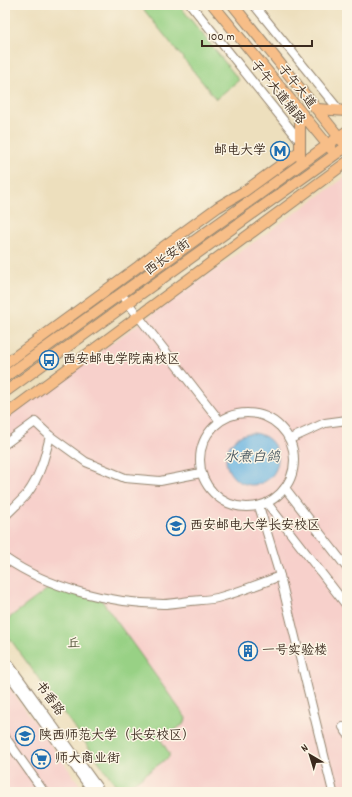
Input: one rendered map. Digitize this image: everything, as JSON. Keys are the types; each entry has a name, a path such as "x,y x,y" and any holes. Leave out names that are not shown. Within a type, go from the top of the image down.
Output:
{"main road":[{"name":"子午大道","path":"213,5 327,145 335,154 347,163"},
{"name":"子午大道","path":"233,5 317,109 343,134 346,147"},
{"path":"317,109 343,110"},
{"path":"300,113 300,164"},
{"name":"西长安街","path":"5,377 343,134"},
{"path":"5,364 212,211 245,191 300,146"},
{"name":"西长安街","path":"5,392 128,302 346,147"},
{"path":"5,415 347,163"}],"street":[{"name":"子午大道辅路","path":"191,5 300,146"},
{"path":"254,5 343,110"},
{"path":"121,294 219,420"},
{"path":"240,412 255,412 269,417 281,426 290,439 294,451 292,476 285,488 277,496 263,504 245,508 230,505 217,497 207,487 201,473 199,457 203,441 212,427 219,420 240,412"},
{"path":"290,439 325,423 347,420"},
{"path":"5,444 35,422 50,436 86,462 125,478 160,481 201,473"},
{"path":"5,516 27,494 34,483 41,467 50,436"},
{"path":"285,488 347,568"},
{"path":"263,504 333,792"},
{"path":"263,504 347,606"},
{"path":"5,558 17,566 47,581 70,589 113,599 164,604 216,598 257,586 280,576"},
{"name":"书香路","path":"5,659 101,792"},
{"name":"书香路","path":"5,669 94,792"},
{"path":"5,737 44,792"}],"shaded area":[{"name":"西安邮电大学长安校区","path":"347,176 347,792 121,792 5,632 5,419"},
{"name":"陕西师范大学（长安校区）","path":"5,681 85,792 5,792"}],"green space":[{"path":"140,5 179,5 239,80 216,99"},
{"name":"丘","path":"59,586 100,598 186,718 185,723 161,740 169,753 169,757 121,792 5,632 5,621 49,588"}],"water":[{"name":"水煮白鸽","path":"252,433 262,435 270,441 276,449 278,459 276,469 270,477 262,483 252,485 242,483 234,477 228,469 226,459 228,449 234,441 242,435"}],"place":[{"name":"邮电大学","path":"280,151"},
{"name":"西安邮电学院南校区","path":"49,360"},
{"name":"西安邮电大学长安校区","path":"176,526"},
{"name":"一号实验楼","path":"248,651"},
{"name":"陕西师范大学（长安校区）","path":"25,736"},
{"name":"师大商业街","path":"41,759"}]}
